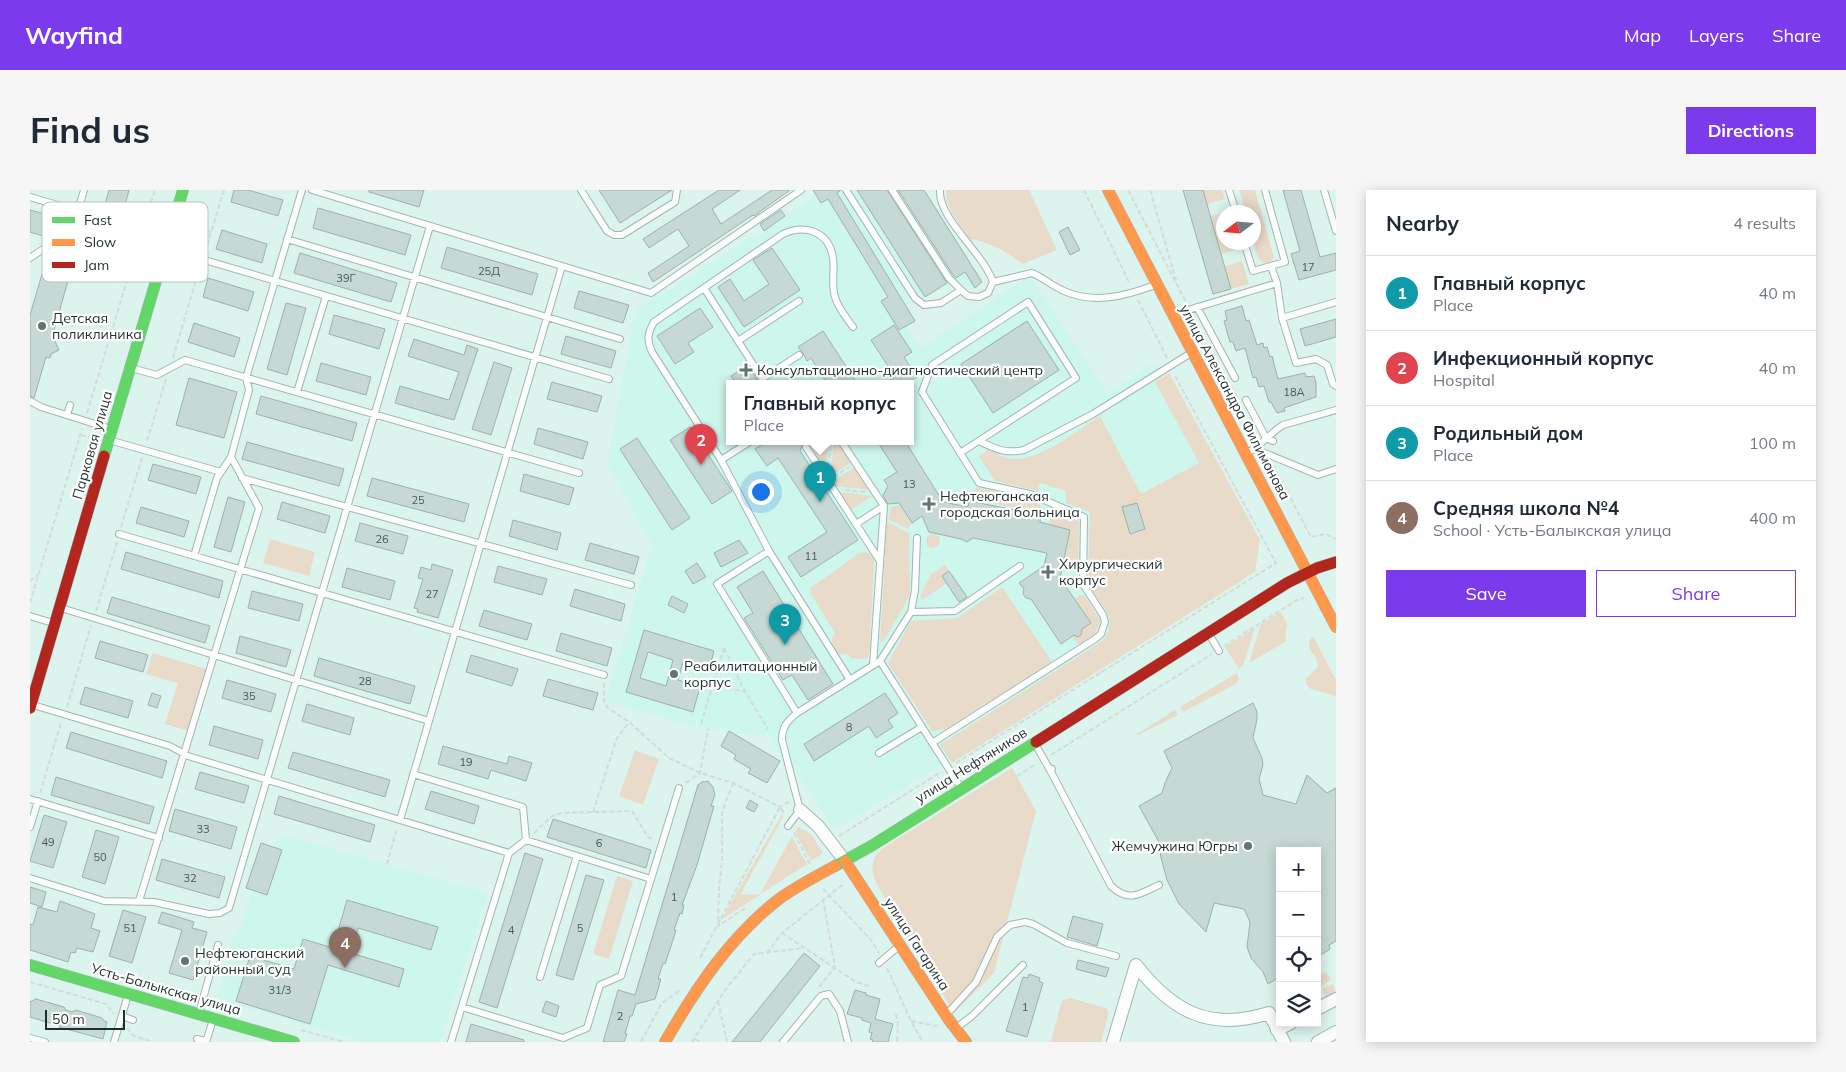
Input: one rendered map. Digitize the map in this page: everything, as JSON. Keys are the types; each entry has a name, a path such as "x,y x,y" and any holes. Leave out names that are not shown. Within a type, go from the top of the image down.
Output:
{"main road":[{"name":"Парковая улица","path":"179,202 183,190"},
{"name":"улица Александра Филимонова","path":"1108,190 1192,352 1250,451 1307,572 1336,627"},
{"name":"Парковая улица","path":"30,707 155,282"},
{"name":"улица Нефтяников","path":"665,1042 670,1026 697,987 736,938 752,922 798,887 845,861 961,789 1287,583 1307,572 1336,562"},
{"name":"улица Гагарина","path":"845,861 959,1037"},
{"name":"Усть-Балыкская улица","path":"30,965 294,1042"}],"street":[{"path":"800,810 836,839 845,861"},
{"path":"1114,1042 1136,965 1152,985 1167,999 1198,1016 1216,1020 1250,1019 1268,1014 1284,1042"},
{"path":"1321,1007 1336,999"},
{"path":"1277,1030 1283,1027"},
{"path":"1318,1042 1336,1032"}],"lane":[{"path":"194,556 217,478 231,457 250,390 246,378 302,190"},
{"path":"312,190 651,294 801,190"},
{"path":"581,190 607,231 614,235 622,236 675,202 677,190"},
{"path":"846,190 915,298 924,305 941,303 961,290"},
{"path":"892,190 949,278 968,296 979,297 988,292 993,282 988,269 946,212 940,190"},
{"path":"1229,190 1234,205"},
{"path":"1246,250 1252,271 1285,262 1265,190"},
{"path":"1324,190 1336,231"},
{"path":"30,197 47,202"},
{"path":"30,878 104,901 154,902 209,914 220,914 229,908 430,226"},
{"path":"850,680 769,551 721,460 652,352 648,341 648,331 654,322 783,234 802,229 812,230 820,235 831,249 834,264 833,290 835,298 853,327"},
{"path":"287,240 620,339"},
{"path":"30,258 42,250"},
{"path":"208,260 609,379"},
{"path":"400,820 562,266"},
{"path":"1272,266 1282,318 1296,363 1316,359 1328,366 1332,384 1336,386"},
{"path":"993,282 1032,273 1064,292 1081,296 1113,297 1134,293 1157,284"},
{"path":"1172,315 1276,283"},
{"path":"704,288 763,380"},
{"path":"297,392 326,296"},
{"path":"738,341 799,301"},
{"path":"932,743 1084,646 1101,634 1105,622 1103,615 1083,584 1084,517 1030,494 979,483 960,453 922,392 932,365 1028,302 1076,378 960,453"},
{"path":"1282,318 1336,302"},
{"path":"1194,308 1235,378"},
{"path":"979,441 999,450 1012,452 1024,450 1102,411 1147,384 1192,352"},
{"path":"765,380 799,355"},
{"path":"130,368 157,375 185,360 579,473"},
{"path":"1246,400 1270,440"},
{"path":"30,401 41,407 84,421 145,450 221,472"},
{"path":"67,415 70,405"},
{"path":"1250,451 1270,440 1283,425 1336,410"},
{"path":"721,460 745,445"},
{"path":"844,445 884,506 873,666"},
{"path":"806,447 880,561"},
{"path":"1250,451 1319,478 1336,469"},
{"path":"139,901 259,508 231,457"},
{"path":"242,478 631,585"},
{"path":"856,524 884,506"},
{"path":"119,534 604,675"},
{"path":"789,825 800,810 782,740 782,730 787,721 797,712 880,661 911,612 917,538"},
{"path":"769,551 717,584 797,712"},
{"path":"911,612 955,611 1020,566"},
{"path":"60,608 429,721"},
{"path":"30,616 55,624"},
{"path":"1208,633 1219,650"},
{"path":"880,661 961,789"},
{"path":"30,707 170,746 184,754 509,853"},
{"path":"879,753 922,727"},
{"path":"1034,743 1052,770 1111,886 1118,893 1127,897 1137,896 1159,885"},
{"path":"413,774 523,807 526,840"},
{"path":"462,1007 563,1038 587,1028 600,986 621,976 679,788"},
{"path":"30,799 159,838"},
{"path":"30,827 38,802"},
{"path":"451,1042 509,853 526,840"},
{"path":"526,840 651,879"},
{"path":"540,977 577,856"},
{"path":"946,1015 976,982 997,937 1010,925 1025,922 1034,924 1067,943 1116,956"},
{"path":"198,1014 218,946"},
{"path":"879,963 900,946"},
{"path":"959,1037 972,1016 1023,966"},
{"path":"114,1042 128,994"},
{"path":"783,1042 821,996 829,994 840,1011 848,1042"},
{"path":"121,1018 133,1020"},
{"path":"197,1039 206,1042 213,1018"},
{"path":"30,1038 44,1042"}],"path":[{"path":"150,202 154,190"},
{"path":"208,243 224,190"},
{"path":"836,839 1276,564 1170,366 1084,190"},
{"path":"1128,190 1177,284 1194,308"},
{"path":"1150,190 1177,284"},
{"path":"30,603 126,282"},
{"path":"38,802 196,282"},
{"path":"827,480 831,445"},
{"path":"827,480 856,463"},
{"path":"832,488 875,493"},
{"path":"1311,537 1326,534 1336,539"},
{"path":"30,581 38,575"},
{"path":"1017,776 1297,600 1304,598"},
{"path":"1084,646 1102,673"},
{"path":"701,724 724,648 745,692 768,729"},
{"path":"604,675 604,702 608,708 629,722 669,758 700,773 733,783 780,807 810,866"},
{"path":"713,684 745,692"},
{"path":"593,812 617,738 629,722"},
{"path":"679,788 700,773 708,729"},
{"path":"718,926 722,860 722,812 733,783"},
{"path":"700,960 780,807 797,797"},
{"path":"526,840 552,816 562,813 632,812 648,837 662,844"},
{"path":"387,864 400,820"},
{"path":"767,952 782,933 842,885"},
{"path":"817,990 835,968 823,899"},
{"path":"718,926 749,906"},
{"path":"782,933 856,982 869,986"},
{"path":"692,1042 718,1000 754,954 804,948"},
{"path":"30,982 106,1004 121,1018 134,1036 153,1042"},
{"path":"641,1042 662,1003 686,986"},
{"path":"718,1000 727,1042"},
{"path":"896,1014 898,1025 897,1042"},
{"path":"911,1021 940,1027"},
{"path":"694,1038 701,1042"}],"shaded area":[{"name":"Нефтеюганская городская больница","path":"813,190 924,190 982,282 975,288 943,286 925,297 906,305 915,321 906,326 920,348 1030,276 1108,393 1155,362 1249,545 1241,581 952,763 950,760 834,830 798,774 780,757 769,737 693,727 605,701 652,545 607,463 634,318 641,304 646,305 657,293 671,289 747,238 757,237 816,194"},
{"path":"946,190 1029,190 1057,250 1023,264 991,245 970,239 948,204"},
{"path":"1203,190 1222,190 1225,199 1207,204"},
{"path":"1239,190 1255,190 1259,205 1244,205"},
{"path":"1261,211 1274,257 1270,262 1263,263 1255,250 1261,250"},
{"path":"1216,215 1216,237 1210,216"},
{"path":"1220,250 1235,250 1221,254"},
{"path":"1242,261 1249,284 1231,289 1225,266"},
{"path":"1169,373 1260,540 1255,572 952,763 940,745 1102,641 1108,632 1110,623 1106,609 1091,588 1088,580 1090,512 1066,503 1066,491 1040,483 1038,491 995,481 979,456 988,450 1003,457 1014,459 1035,455 1058,444 1100,416 1141,494 1199,463 1155,382"},
{"path":"821,445 829,445 825,470 813,450"},
{"path":"834,445 841,445 852,462 830,477"},
{"path":"855,467 870,490 836,486 833,481"},
{"path":"978,488 1037,501 1041,507 1040,513 964,497"},
{"path":"839,492 872,496 851,510"},
{"path":"899,505 911,524 908,529 888,519 891,507"},
{"path":"1053,510 1079,521 1078,568 1071,563 1064,562 1070,530 1049,524"},
{"path":"887,522 909,533 910,595 884,641 880,642"},
{"path":"933,534 938,536 940,541 938,546 933,548 928,546 926,541 928,536"},
{"path":"270,539 315,552 309,576 263,563"},
{"path":"867,552 873,557 874,563 869,655 865,659 851,658 849,655 839,654 833,647 832,638 835,633 811,594 810,588 860,553"},
{"path":"945,565 949,571 942,576 947,583 922,600 920,597 931,574"},
{"path":"1002,587 1052,662 946,729 932,731 888,663 911,621 957,618"},
{"path":"1084,595 1100,620 1096,633 1078,645 1072,636 1075,634 1078,637 1081,635 1080,631 1090,622 1075,599"},
{"path":"1281,612 1287,624 1285,642 1249,663 1261,624"},
{"path":"1255,628 1243,666 1239,669 1225,647"},
{"path":"1313,636 1336,680 1336,696 1311,689 1306,684 1306,678 1318,667 1318,662 1309,644"},
{"path":"153,653 206,669 188,731 165,724 178,683 146,674"},
{"path":"1237,673 1239,679 1236,684 1183,712 1180,707"},
{"path":"1175,710 1178,715 1137,734"},
{"path":"635,750 659,759 643,805 619,796"},
{"path":"1012,768 1036,811 994,973 954,1013 876,883 872,868 876,856 883,848"},
{"path":"782,814 783,817 740,895 760,894 792,836 807,864 721,920"},
{"path":"798,827 811,834 823,853 811,861 795,832"},
{"path":"282,835 488,893 440,1042 364,1042 217,999 234,935 237,936 253,890 268,895 282,851 272,847"},
{"path":"617,876 633,881 609,959 593,954"},
{"path":"1326,972 1331,980 1321,986 1321,975"},
{"path":"1333,984 1336,993 1327,998 1322,989"},
{"path":"1070,998 1108,1010 1101,1042 1051,1042 1061,1003 1063,1000"}],"building":[{"path":"109,190 129,190 126,202 105,202"},
{"path":"234,190 248,190 283,200 278,216 231,202"},
{"path":"369,190 424,190 419,207 369,192"},
{"path":"599,190 672,190 620,223"},
{"path":"719,190 740,190 712,209 721,224 772,190 790,190 754,216 653,282 648,273 689,246 678,229 649,248 643,239"},
{"path":"813,190 841,190 837,193 915,321 899,330 881,301 888,297 828,199 821,203"},
{"path":"857,190 887,190 947,283 925,297"},
{"path":"898,190 924,190 982,282 975,288 965,272 956,278 953,275"},
{"path":"1183,190 1203,190 1216,236 1216,250 1220,250 1231,289 1213,294"},
{"path":"1283,190 1301,190 1320,257 1336,253 1336,270 1299,280 1291,254 1300,251"},
{"path":"318,208 411,235 405,255 313,228"},
{"path":"30,210 42,213 42,236 30,232"},
{"path":"781,210 785,216 764,231 760,224"},
{"path":"1068,227 1080,250 1070,255 1059,232"},
{"path":"222,230 267,244 262,263 216,249"},
{"path":"447,247 538,274 532,295 441,268"},
{"path":"772,248 800,290 744,327 718,287 730,279 744,301 769,284 753,260"},
{"path":"300,253 397,283 391,302 294,273"},
{"name":"Детская поликлиника","path":"42,274 42,282 68,282 52,337 56,338 55,341 59,350 51,354 50,358 46,357 34,398 30,396 30,315"},
{"path":"208,278 254,292 248,311 203,297"},
{"path":"579,291 629,305 623,323 574,308"},
{"path":"286,303 306,308 287,375 267,369"},
{"path":"1242,306 1246,321 1249,320 1257,345 1263,343 1264,348 1267,347 1270,357 1272,356 1278,379 1305,373 1306,377 1314,376 1316,397 1284,408 1285,411 1277,413 1271,402 1269,402 1264,386 1259,387 1256,377 1253,378 1245,348 1236,351 1233,342 1230,342 1224,321 1227,320 1225,311"},
{"path":"700,308 713,327 688,343 694,352 675,364 657,336"},
{"path":"334,315 385,329 379,349 329,334"},
{"path":"1336,319 1336,337 1305,346 1300,329"},
{"path":"1027,321 1059,370 993,413 961,364"},
{"path":"194,323 240,338 234,357 188,342"},
{"path":"894,325 912,352 904,357 917,377 912,380 890,380 895,377 871,340"},
{"path":"823,331 855,380 825,380 811,358 807,361 798,347"},
{"path":"566,336 616,351 611,368 561,354"},
{"path":"414,339 464,355 467,345 478,349 454,420 395,403 400,386 449,400 459,372 408,356"},
{"path":"494,362 512,368 491,435 472,429"},
{"path":"321,363 371,377 366,395 316,381"},
{"name":"Консультационно-диагностический центр","path":"748,365 757,380 734,380 731,376"},
{"path":"189,378 237,392 224,438 176,425"},
{"path":"552,382 602,396 597,412 547,399"},
{"path":"261,396 357,423 352,441 256,414"},
{"path":"690,427 732,491 712,504 670,440"},
{"path":"538,428 588,442 583,459 534,444"},
{"path":"637,438 690,518 672,530 620,449"},
{"path":"247,442 344,469 339,486 242,459"},
{"path":"762,445 802,445 800,451 858,540 801,577 788,557 827,532 778,458 767,466 755,449"},
{"name":"Хирургический корпус","path":"880,445 907,445 943,502 968,507 969,501 1041,515 1040,522 1070,530 1060,578 1091,623 1082,629 1081,635 1078,637 1074,635 1061,644 1031,599 1026,598 1023,594 1024,589 1019,583 1044,566 1047,553 973,538 967,542 929,532 922,516 912,523 899,503 888,504 883,495 888,486 884,480 897,472"},
{"path":"153,464 201,477 196,494 148,480"},
{"path":"524,474 574,488 569,505 520,491"},
{"path":"372,478 469,504 464,522 367,496"},
{"path":"228,497 245,502 231,552 214,547"},
{"path":"282,502 330,516 325,533 277,519"},
{"path":"1137,503 1145,529 1130,534 1122,507"},
{"path":"141,507 189,521 184,537 136,523"},
{"path":"513,520 561,533 557,550 509,536"},
{"path":"360,523 408,536 403,554 355,541"},
{"path":"739,540 748,553 721,567 714,553"},
{"path":"590,543 639,557 634,574 585,560"},
{"path":"126,552 223,581 219,598 121,569"},
{"path":"697,563 706,577 693,584 685,571"},
{"path":"432,564 453,570 438,618 417,612 418,609 414,608 423,579 418,578 421,567 431,570"},
{"path":"498,566 547,579 542,595 494,582"},
{"path":"347,568 395,581 390,600 342,587"},
{"path":"763,571 833,684 808,700 792,675 783,680 744,618 753,613 737,587"},
{"path":"949,571 967,597 959,602 942,576"},
{"path":"575,589 625,604 621,621 570,606"},
{"path":"252,591 303,604 299,621 248,608"},
{"path":"672,596 688,604 684,613 668,605"},
{"path":"112,597 210,626 205,643 107,613"},
{"path":"484,610 532,624 527,640 479,626"},
{"name":"Реабилитационный корпус","path":"644,630 714,651 709,670 683,662 678,680 700,687 693,712 626,692","holes":["648,652 673,660 666,686 640,678"]},
{"path":"561,633 612,648 607,666 556,651"},
{"path":"240,636 291,650 286,667 236,653"},
{"path":"100,641 148,655 143,672 95,658"},
{"path":"471,655 518,669 512,686 466,672"},
{"path":"319,658 415,686 410,704 314,676"},
{"path":"548,679 598,693 593,710 543,696"},
{"path":"227,680 276,694 271,712 222,698"},
{"path":"85,687 133,701 128,718 80,704"},
{"path":"152,693 161,696 157,708 148,705"},
{"path":"885,693 898,713 888,720 893,727 876,738 869,726 814,761 804,744"},
{"name":"Жемчужина Югры","path":"1253,703 1257,712 1257,719 1253,738 1262,758 1263,765 1259,779 1263,795 1296,804 1307,775 1327,793 1336,788 1336,941 1329,945 1330,949 1321,955 1321,847 1276,847 1276,979 1268,984 1263,972 1251,958 1247,947 1250,922 1244,909 1214,903 1206,932 1179,904 1167,880 1159,842 1139,806 1162,793 1172,768 1164,751"},
{"path":"307,704 354,718 350,735 302,721"},
{"path":"214,726 263,740 258,759 209,745"},
{"path":"729,731 780,761 767,783 748,773 751,769 734,759 736,755 721,746"},
{"path":"71,732 167,761 162,778 66,748"},
{"path":"443,746 507,764 509,756 532,763 526,781 491,770 488,779 438,764"},
{"path":"293,752 390,780 385,797 288,768"},
{"path":"200,772 249,786 244,803 195,789"},
{"path":"56,777 154,807 149,824 51,795"},
{"path":"708,781 713,787 715,795 711,806 714,806 697,865 682,905 684,905 682,914 680,913 665,964 663,963 658,979 661,979 655,999 636,1004 632,1016 630,1016 624,1042 603,1042 618,990 635,995 698,785"},
{"path":"431,791 479,806 474,824 425,809"},
{"path":"279,796 375,825 370,842 274,814"},
{"path":"750,800 758,805 754,812 746,808"},
{"path":"175,809 237,827 231,849 169,831"},
{"path":"44,815 67,822 53,868 30,861"},
{"path":"553,819 651,850 646,868 547,837"},
{"path":"96,830 119,837 105,884 82,877"},
{"path":"261,843 282,850 267,895 246,888"},
{"path":"525,853 543,859 497,1008 479,1002"},
{"path":"162,859 225,877 219,898 156,880"},
{"path":"586,875 604,880 573,980 556,975"},
{"path":"30,887 46,892 42,907 30,903"},
{"path":"347,900 438,927 431,950 358,928 351,953 404,969 399,987 328,965 310,1024 236,1001 250,956 294,969 303,939 333,948"},
{"path":"60,901 95,914 91,928 100,931 93,952 77,948 75,953 71,952 68,962 30,950 30,924 33,925 38,907 57,912"},
{"path":"123,910 146,917 132,963 109,956"},
{"name":"Нефтеюганский районный суд","path":"162,912 194,922 192,928 207,932 193,980 169,973 182,930 158,923"},
{"path":"1073,916 1103,924 1097,946 1067,937"},
{"path":"804,953 820,966 760,1042 732,1042"},
{"path":"1078,960 1109,968 1106,977 1076,969"},
{"path":"1029,974 1040,978 1039,981 1043,983 1027,1037 1006,1031 1023,977 1028,978"},
{"path":"855,990 880,999 875,1019 893,1024 888,1042 872,1042 873,1040 870,1039 872,1033 869,1032 871,1023 862,1020 862,1018 847,1014"},
{"path":"36,999 64,1007 72,1012 76,1010 102,1018 107,1022 103,1039 30,1017 30,1002"},
{"path":"546,1001 559,1006 556,1017 542,1012"},
{"path":"471,1024 524,1040 524,1042 466,1042"}],"traffic: fast":[{"path":"179,202 183,190"},
{"path":"104,456 156,282"},
{"path":"835,866 873,845 1036,742"},
{"path":"30,965 294,1042"}],"traffic: slow":[{"path":"1108,190 1336,627"},
{"path":"845,861 949,1020 966,1042"},
{"path":"665,1042 715,964 745,930 779,899 835,866"}],"traffic: jam":[{"path":"30,708 104,456"},
{"path":"1036,742 1287,583 1317,568 1336,562"}],"place":[{"name":"Детская поликлиника","path":"42,326"},
{"name":"Консультационно-диагностический центр","path":"746,370"},
{"name":"Инфекционный корпус","path":"701,465"},
{"name":"Главный корпус","path":"820,502"},
{"name":"Нефтеюганская городская больница","path":"929,504"},
{"name":"Хирургический корпус","path":"1048,572"},
{"name":"Родильный дом","path":"785,645"},
{"name":"Реабилитационный корпус","path":"674,674"},
{"name":"Жемчужина Югры","path":"1248,846"},
{"name":"Нефтеюганский районный суд","path":"185,961"},
{"name":"Средняя школа №4","path":"345,968"}]}
